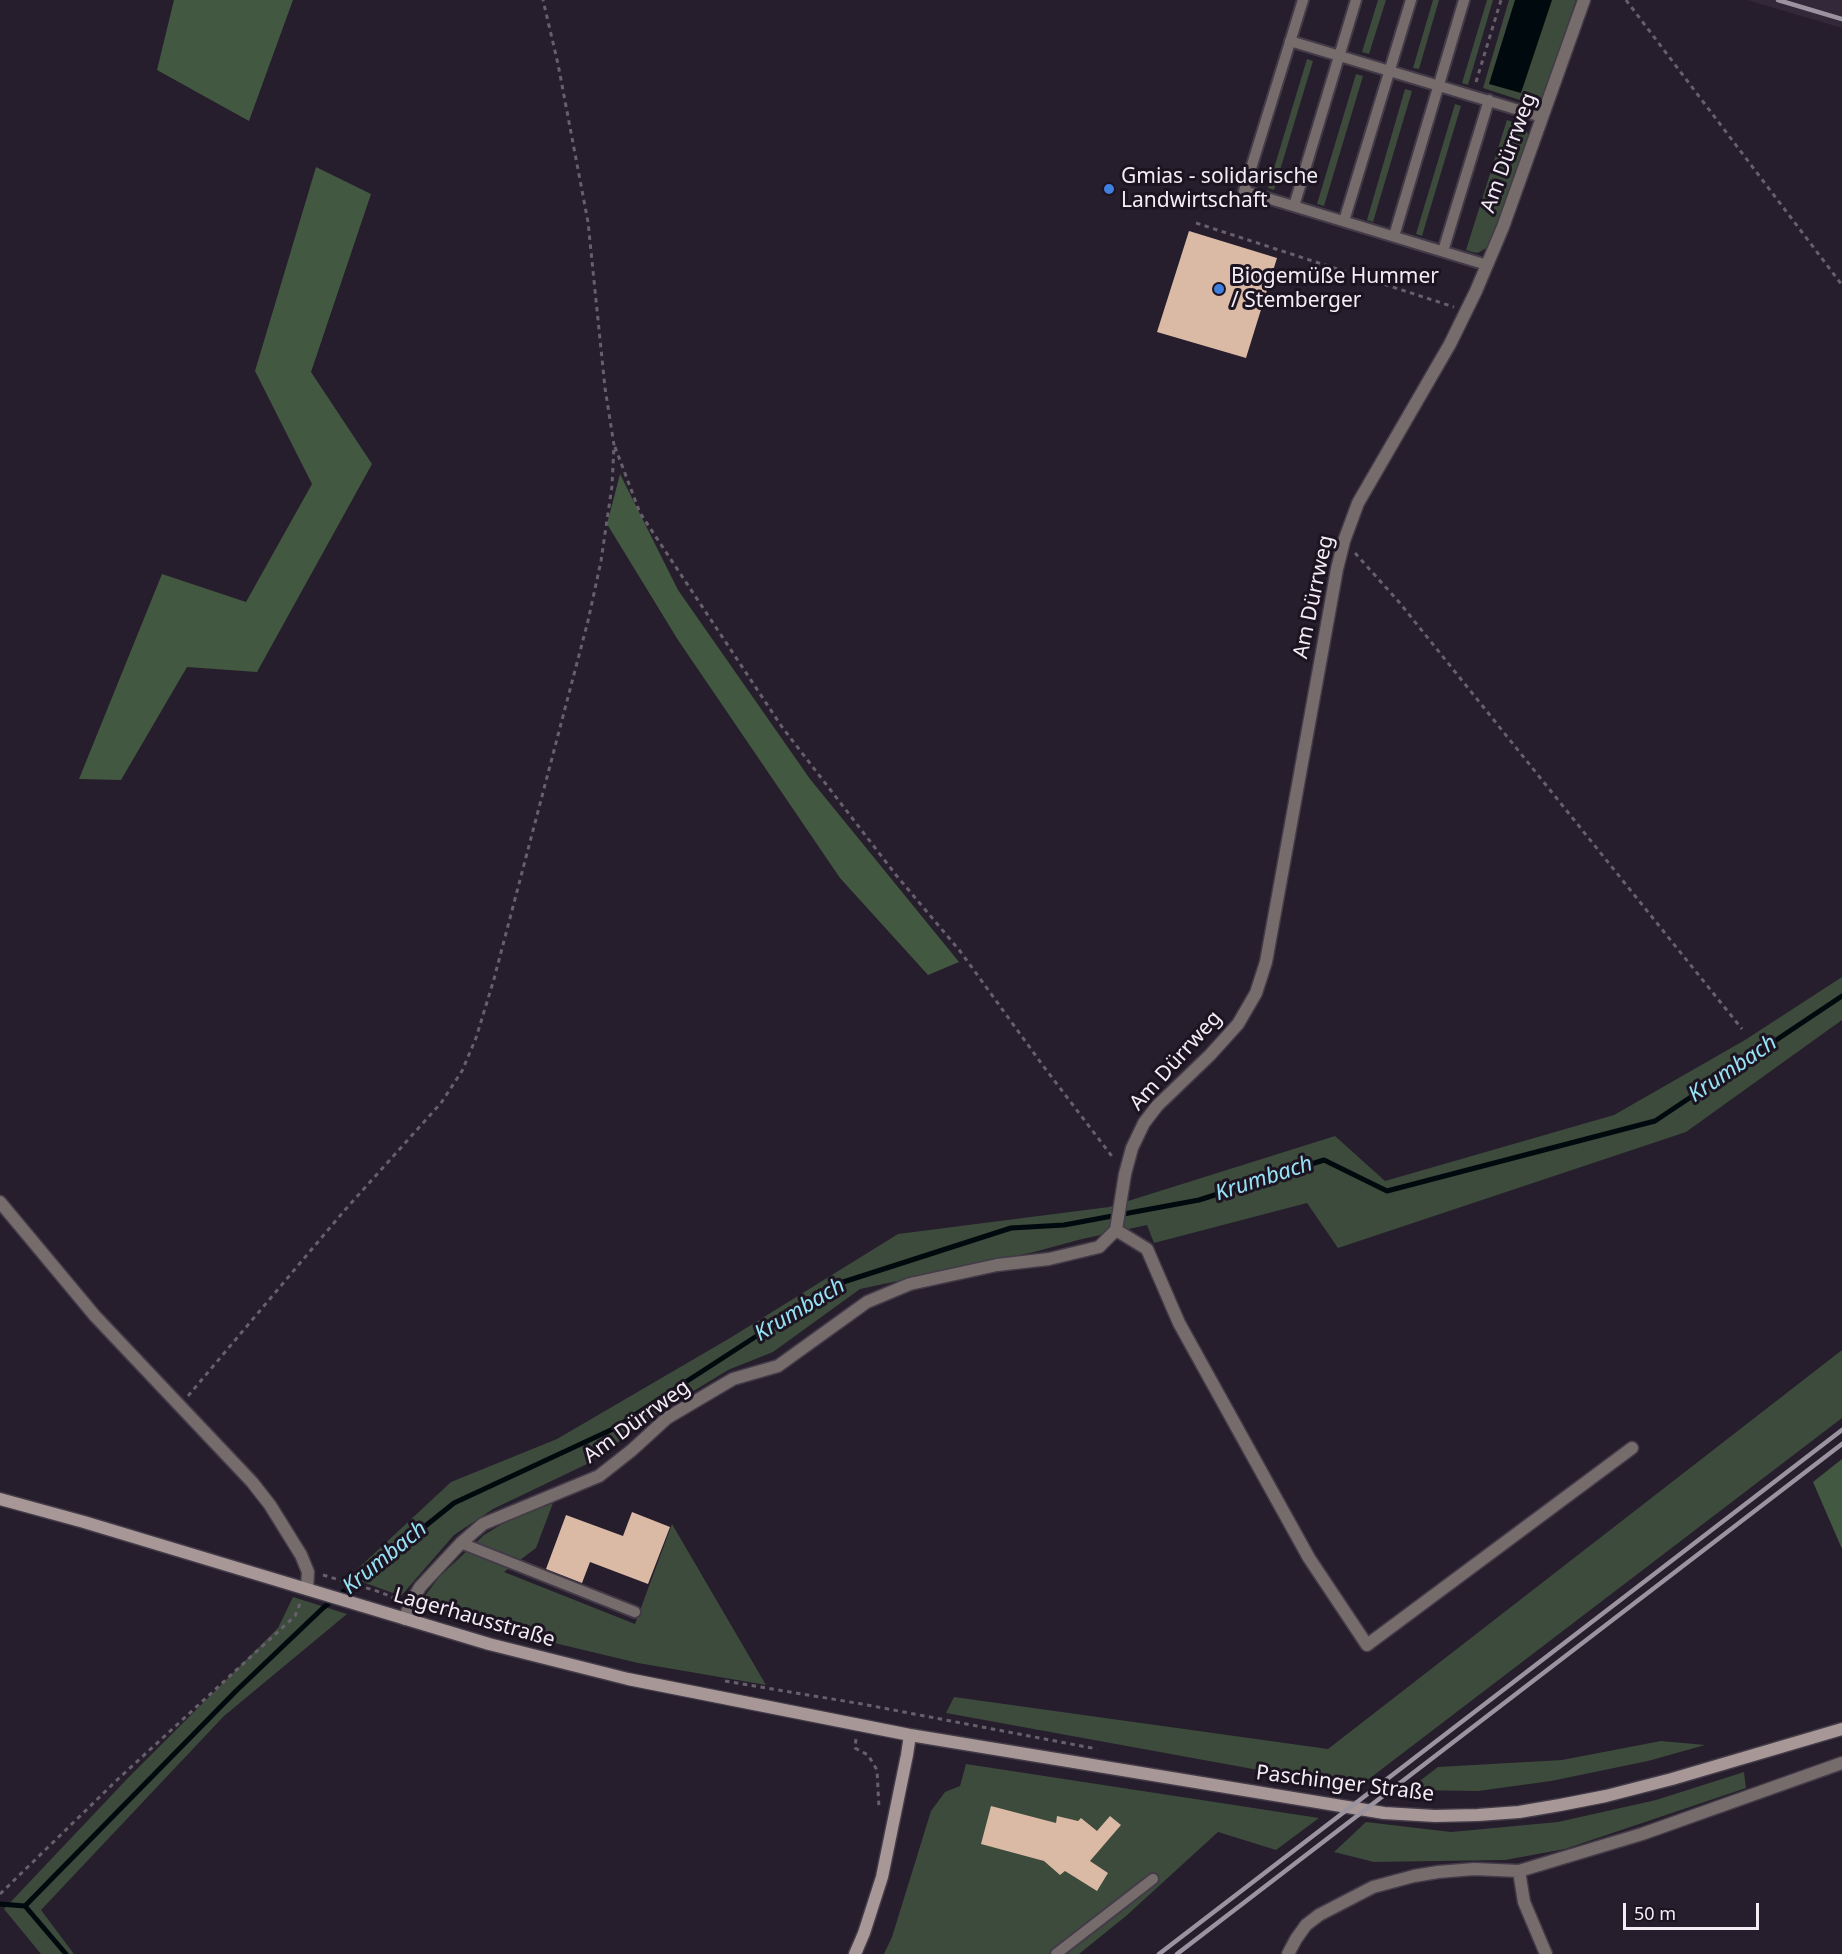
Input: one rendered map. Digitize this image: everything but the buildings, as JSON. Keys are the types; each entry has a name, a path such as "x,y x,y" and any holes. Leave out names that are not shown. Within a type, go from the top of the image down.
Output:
{"street":[{"name":"Am Dürrweg","path":"405,1619 409,1606 420,1587 461,1543 483,1524 598,1476 667,1419 733,1379 778,1366 867,1302 909,1284 997,1265 1049,1259 1099,1247 1116,1230 1125,1174 1132,1148 1144,1123 1157,1106 1210,1055 1238,1024 1256,993 1266,962 1344,541 1358,503 1425,389 1467,311 1487,265 1584,0"},
{"path":"0,1202 95,1316 225,1451 264,1497 308,1572 307,1589"},
{"path":"1116,1230 1147,1249 1179,1323 1309,1558 1367,1646 1632,1448"},
{"name":"Lagerhausstraße","path":"0,1499 84,1522 489,1644 606,1674 909,1735"},
{"name":"Paschinger Straße","path":"909,1735 1336,1806 1384,1813 1435,1816 1519,1812 1606,1796 1842,1729"},
{"path":"855,1954 882,1877 908,1755 909,1735"},
{"path":"1288,1954 1301,1932 1319,1915 1373,1887 1438,1872 1474,1869 1519,1871 1642,1834 1842,1763"},
{"path":"1519,1871 1524,1902 1546,1954"}],"lane":[{"path":"1303,0 1244,191 1487,265"},
{"path":"1294,206 1356,0"},
{"path":"1344,221 1411,0"},
{"path":"1394,236 1464,0"},
{"path":"1290,41 1542,117"},
{"path":"1443,251 1489,100"},
{"path":"461,1543 635,1612"},
{"path":"1056,1954 1153,1880"}],"path":[{"path":"181,1405 344,1211 441,1103 462,1071 476,1038 494,978 588,621 601,561 612,486 614,445 605,388 588,222 558,64 543,0"},
{"path":"1472,95 1501,0"},
{"path":"1626,0 1842,285"},
{"path":"1196,223 1467,311"},
{"path":"614,445 640,513 782,727 896,875 960,951 1044,1068 1125,1174"},
{"path":"1344,541 1399,602 1742,1029"},
{"path":"308,1572 349,1581 409,1606"},
{"path":"0,1893 117,1780 295,1616 307,1589"},
{"path":"722,1681 862,1704 1098,1749"},
{"path":"858,1726 855,1748 868,1755 877,1770 879,1809"}],"shaded area":[{"path":"1515,0 1552,0 1521,93 1489,84"},
{"path":"1747,0 1842,0 1842,28"}],"green space":[{"path":"174,0 293,0 249,121 157,70"},
{"path":"1378,0 1386,0 1369,54 1362,52"},
{"path":"1433,0 1439,0 1419,69 1413,68"},
{"path":"1487,0 1493,0 1468,85 1462,83"},
{"path":"1509,0 1576,0 1546,89 1537,103 1532,104 1483,88"},
{"path":"1307,59 1313,61 1274,190 1268,188"},
{"path":"1356,74 1363,76 1324,206 1317,204"},
{"path":"1405,89 1412,91 1373,222 1367,220"},
{"path":"1455,104 1461,106 1422,236 1416,234"},
{"path":"1507,120 1525,126 1529,137 1488,247 1478,253 1472,252 1466,250"},
{"path":"316,167 371,194 311,372 372,464 257,672 187,667 121,780 79,779 162,574 246,602 312,484 255,371"},
{"path":"620,474 678,590 810,779 959,962 928,975 840,878 678,640 607,524"},
{"path":"1842,977 1842,1020 1686,1132 1338,1248 1307,1203 1154,1243 1147,1225 860,1289 773,1352 728,1370 664,1409 589,1463 493,1509 454,1535 401,1596 349,1577 451,1482 557,1439 730,1338 898,1234 1109,1207 1335,1136 1385,1181 1614,1115 1745,1040"},
{"path":"1842,1350 1842,1418 1357,1788 946,1713 954,1697 1328,1749"},
{"path":"1842,1459 1842,1549 1813,1482"},
{"path":"553,1503 536,1548 504,1572 635,1624 672,1524 766,1685 638,1663 542,1640 424,1606 425,1596 439,1577 484,1535 507,1521"},
{"path":"293,1597 347,1614 224,1716 41,1910 74,1954 41,1954 4,1909 127,1779 278,1628"},
{"path":"1661,1741 1705,1745 1648,1761 1551,1781 1478,1791 1408,1790 1438,1767 1562,1760"},
{"path":"966,1764 1319,1818 1276,1850 1218,1832 1126,1916 1079,1954 884,1954 892,1937 931,1811 945,1792 960,1786"},
{"path":"1744,1772 1746,1788 1565,1849 1505,1860 1374,1862 1334,1852 1366,1822 1451,1832 1558,1822 1656,1800"}],"waterway":[{"name":"Krumbach","path":"66,1954 25,1906 236,1691 323,1608 454,1503 613,1429 837,1284 1011,1228 1064,1225 1199,1200 1324,1160 1387,1191 1655,1121 1842,996"},
{"path":"0,1904 25,1906"}],"railway":[{"path":"1778,0 1842,19"},
{"path":"1159,1954 1842,1430"},
{"path":"1177,1954 1842,1444"}],"place":[{"name":"Gmias - solidarische Landwirtschaft","path":"1109,189"},
{"name":"Biogemüße Hummer / Stemberger","path":"1219,289"}]}
